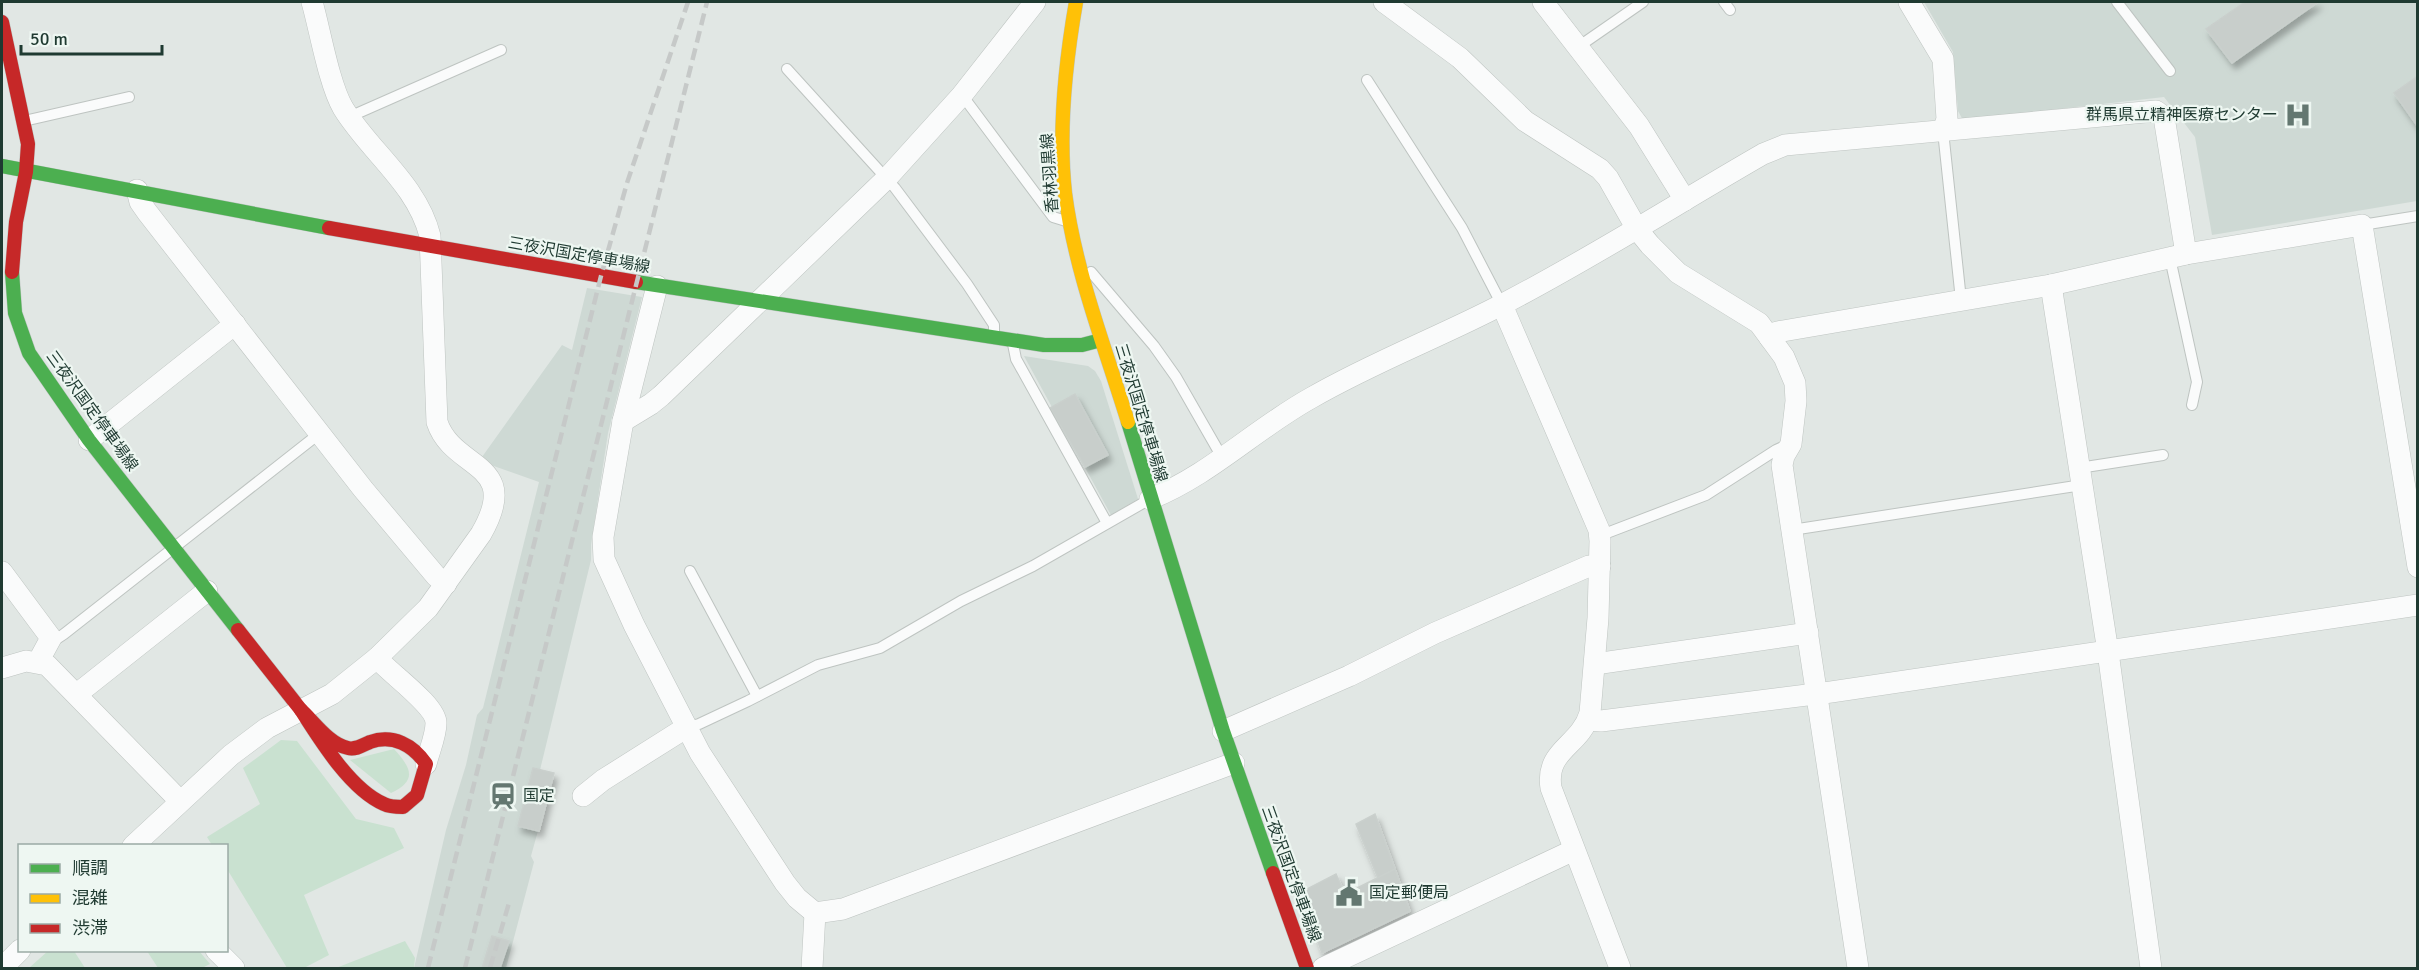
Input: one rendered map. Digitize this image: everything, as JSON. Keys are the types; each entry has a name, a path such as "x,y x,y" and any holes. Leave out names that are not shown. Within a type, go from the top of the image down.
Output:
{"main road":[{"name":"香林羽黒線","path":"1076,2 1066,77 1064,173 1069,221 1101,340"},
{"path":"2,22 28,144 26,172 2,166"},
{"name":"三夜沢国定停車場線","path":"301,710 175,547 88,440 29,353 15,313 11,281 12,258 26,172 137,190 657,286 1013,341 1058,346 1082,345 1101,340 1222,731 1307,969"},
{"path":"301,710 330,739 344,747 359,747 381,740 396,740 414,749 426,764 419,791 414,800 401,806 384,805 363,792 338,766 301,710"}],"street":[{"path":"140,843 180,801 231,754 267,728 332,694 377,658 428,608 489,521 493,505 493,492 486,472 448,443 440,432 437,422 431,246 426,220 385,159 342,106 312,2"},
{"path":"623,421 651,404 887,178 962,95 1035,2"},
{"path":"1384,2 1460,58 1526,121 1600,169 1608,178 1637,230 1678,273 1759,323 1784,357 1795,383 1796,401 1791,444 1782,465 1858,969"},
{"path":"1543,2 1639,126 1685,200"},
{"path":"1910,2 1943,59 1947,119 1943,131"},
{"path":"1150,499 1171,491 1223,459 1278,418 1310,398 1373,365 1502,305 1637,230 1763,154 1785,146 2156,111 2164,117 2178,256"},
{"path":"137,190 140,202 147,212 363,489 436,576 446,584"},
{"path":"1770,338 1777,332 2051,285 2178,256 2362,225 2418,567"},
{"path":"2051,285 2108,652 2151,969"},
{"path":"657,286 623,421 603,537 604,559 634,625 700,753 785,883 797,898 815,913 843,909 1234,763"},
{"path":"1502,305 1599,536 1600,566 1595,664 1588,720 1576,738 1556,758 1549,771 1551,788 1620,969"},
{"path":"88,440 235,324"},
{"path":"1222,731 1350,676 1435,633 1589,566 1600,566"},
{"path":"2,572 51,638 38,662"},
{"path":"77,694 207,591"},
{"path":"1588,720 1601,721 1817,693 2418,605"},
{"path":"1595,664 1808,633"},
{"path":"377,658 417,696 434,717 436,725 426,764"},
{"path":"2,668 15,663 38,662 47,665 180,801"},
{"path":"582,796 603,780 687,727"},
{"path":"1323,969 1575,850"},
{"path":"812,969 815,913"},
{"path":"2,968 19,952"},
{"path":"217,952 234,969"}],"lane":[{"path":"1578,47 1643,2"},
{"path":"2117,2 2170,71"},
{"path":"349,117 501,50"},
{"path":"787,69 887,178 967,284 994,325 994,338"},
{"path":"1367,80 1462,228 1502,305"},
{"path":"962,95 1053,217 1069,221"},
{"path":"23,122 129,97"},
{"path":"1943,131 1961,300"},
{"path":"2362,225 2418,216"},
{"path":"2178,256 2197,382 2192,405"},
{"path":"1080,267 1092,273 1154,346 1176,377 1223,459"},
{"path":"1013,341 1016,359 1107,523"},
{"path":"51,638 58,638 64,634 320,433"},
{"path":"1599,536 1706,495 1776,450 1791,444"},
{"path":"1792,530 2081,476 2163,455"},
{"path":"687,727 699,724 818,665 880,648 961,602 1033,566 1150,499"},
{"path":"690,571 757,696"}],"shaded area":[{"name":"群馬県立精神医療センター","path":"1924,2 2417,2 2417,201 2212,235 2195,137 2164,97 1963,120 1958,111 1953,52"},
{"path":"587,288 642,297 608,433 591,545 591,560 540,770 554,773 531,856 534,862 506,968 414,968 446,830 466,765 477,715 483,708 539,482 491,465 482,457 562,345 572,350"},
{"path":"1024,356 1088,366 1095,371 1101,381 1138,499 1111,515"}],"green space":[{"path":"281,740 297,741 356,819 394,828 404,848 304,895 329,955 304,968 287,968 228,871 228,844 211,844 207,837 260,804 243,768"},
{"path":"394,749 408,768 409,773 405,783 391,793 350,760"},
{"path":"405,941 415,958 414,968 336,968"},
{"path":"47,952 75,952 85,968 29,968"},
{"path":"148,952 200,952 210,964 202,968 158,968"}],"building":[{"path":"2245,2 2318,2 2232,63 2206,29"},
{"path":"2418,76 2418,127 2394,93"},
{"path":"1075,394 1108,455 1085,467 1050,408"},
{"path":"533,768 554,773 539,831 518,826"},
{"path":"1375,814 1395,869 1378,878 1356,824"},
{"path":"1395,869 1410,911 1322,953 1301,892 1336,874 1345,894"},
{"path":"492,936 509,941 500,968 482,968"}],"railway":[{"path":"428,968 601,276 627,183 688,2"},
{"path":"465,968 707,2"},
{"path":"490,968 509,903"}],"traffic: fast":[{"path":"2,166 329,228"},
{"path":"12,272 15,313 29,353 89,440 238,630"},
{"path":"636,282 1044,345 1082,345 1101,340"},
{"path":"1128,422 1223,731 1273,873"}],"traffic: slow":[{"path":"1076,2 1064,98 1062,145 1065,193 1083,280 1128,422"}],"traffic: jam":[{"path":"2,22 28,144 26,172 16,222 12,272"},
{"path":"329,228 636,282"},
{"path":"238,630 301,710"},
{"path":"301,710 328,737 341,746 354,748 387,739 402,743 415,751 426,764 417,795 403,807 389,806 372,797 360,788 337,763 301,710"},
{"path":"1273,873 1307,968"}],"place":[{"name":"群馬県立精神医療センター","path":"2298,115"},
{"name":"国定","path":"503,796"},
{"name":"国定郵便局","path":"1349,893"}]}
